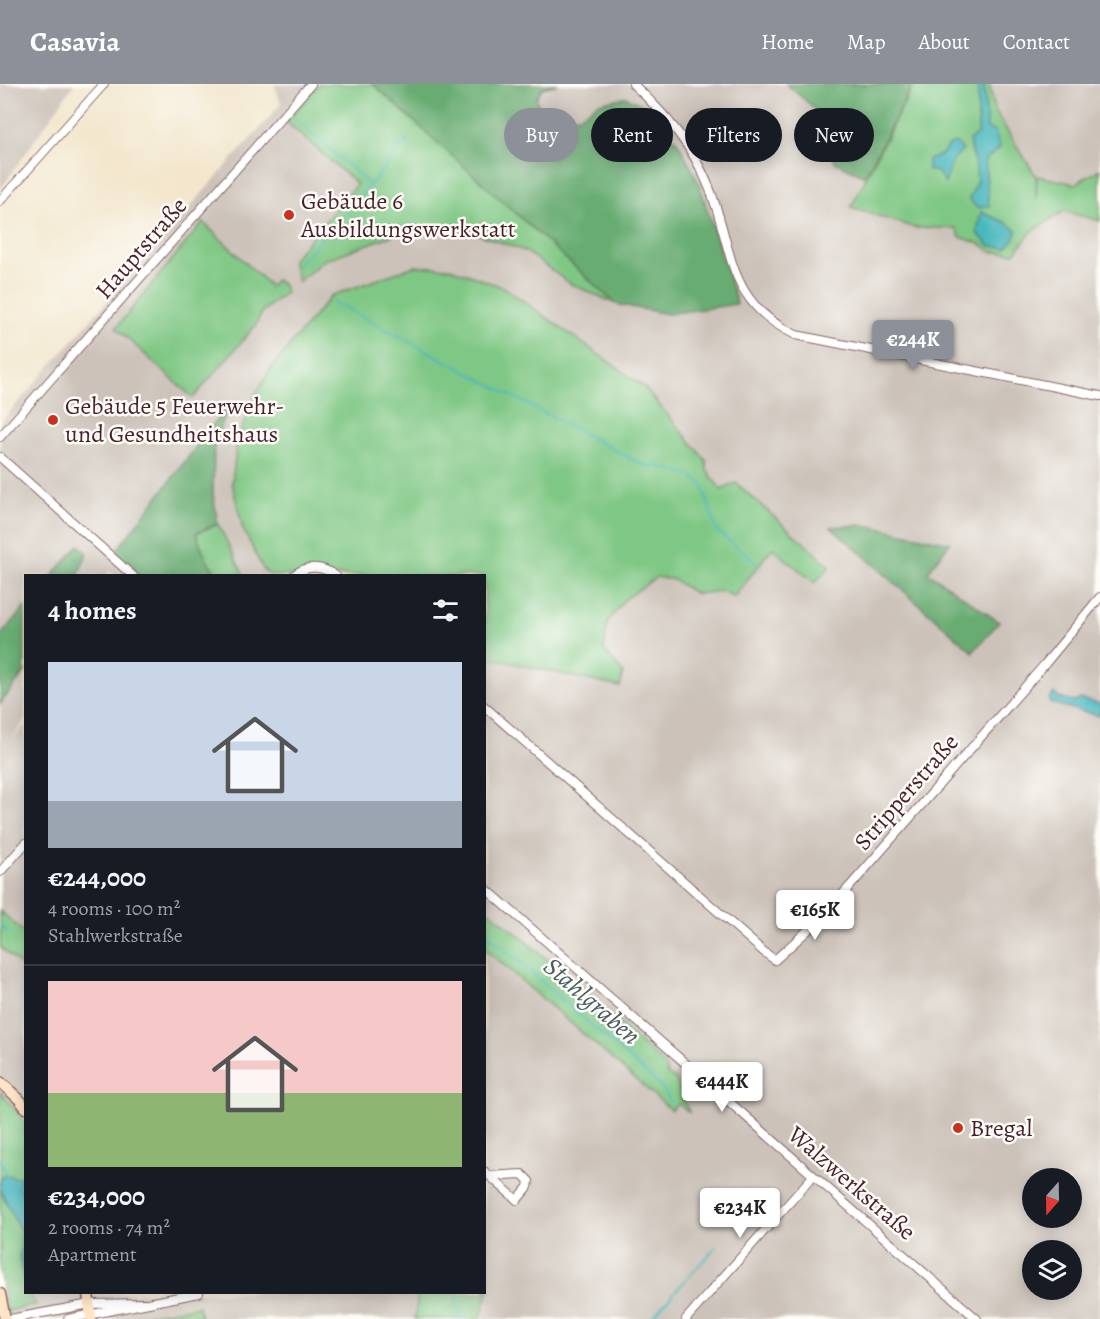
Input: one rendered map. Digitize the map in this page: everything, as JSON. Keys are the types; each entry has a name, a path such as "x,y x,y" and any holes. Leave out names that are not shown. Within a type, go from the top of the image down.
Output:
{"street":[{"path":"0,201 104,84"},
{"name":"Hauptstraße","path":"0,437 310,84"},
{"path":"633,84 671,121 686,143 709,186 741,287 762,313 781,328 796,335 1100,396"},
{"path":"0,457 131,574"},
{"path":"296,574 307,568 316,567 329,570 334,574"},
{"name":"Stripperstraße","path":"486,708 764,952 776,960 819,920 852,884 1045,664 1100,597"},
{"path":"0,872 24,845"},
{"name":"Walzwerkstraße","path":"486,889 977,1319"},
{"path":"0,1082 24,1105"},
{"path":"487,1174 522,1174 529,1181 528,1187 517,1200 487,1174"},
{"path":"686,1319 813,1176"},
{"path":"0,1294 5,1319"},
{"path":"10,1319 146,1303 194,1294"},
{"path":"68,1319 90,1308"}],"shaded area":[{"path":"0,84 74,84 0,190"},
{"path":"274,84 1100,84 1100,1319 0,1319 0,704 24,673 24,721 11,742 24,726 24,1294 486,1294 486,950 671,1110 678,1104 688,1111 660,1061 574,982 486,910 486,574 113,574 109,571 107,574 79,574 87,553 79,545 54,574 24,574 24,608 0,636 0,423 281,104"}],"green space":[{"path":"319,84 373,84 616,304 569,283 525,251 469,231 410,229 324,260 298,282 292,260 357,184 286,122"},
{"path":"373,84 558,84 542,88 536,99 539,108 504,108 504,162 579,162 579,116 591,108 591,162 673,162 673,137 685,156 685,162 688,162 699,183 737,304 668,314 616,304"},
{"path":"786,84 913,84 874,159 874,108 813,107"},
{"path":"914,84 989,84 996,113 1036,176 1036,201 1037,176 1075,184 1100,169 1100,221 1064,211 1032,231 1015,253 992,252 980,244 960,237 956,228 915,228 851,207"},
{"path":"626,97 649,108 592,108 599,103"},
{"path":"835,162 872,162 865,176"},
{"path":"203,222 270,286 276,280 282,284 286,292 263,311 255,326 193,398 116,328"},
{"path":"415,266 450,268 505,288 643,386 706,460 707,470 721,490 736,483 830,566 815,583 772,548 734,597 723,591 696,594 674,580 657,577 624,600 607,623 604,650 623,673 620,687 486,657 486,574 268,574 263,569 243,529 232,483 237,441 254,397 271,368 331,296"},
{"path":"225,409 226,413 214,447 213,493 218,524 196,533 206,559 217,574 137,574 114,554"},
{"path":"218,524 243,574 217,574 206,559 196,533"},
{"path":"865,525 950,543 928,572 999,622 973,652 831,527"},
{"path":"79,545 87,553 79,574 54,574"},
{"path":"24,608 24,673 0,704 0,636"},
{"path":"486,910 574,982 660,1061 666,1068 667,1075 675,1078 689,1112 678,1104 671,1110 486,950"},
{"path":"0,911 24,932 24,968 0,947"},
{"path":"0,1091 24,1121 24,1176 15,1178 7,1176 0,1180"},
{"path":"0,1189 22,1234 20,1259 24,1294 30,1294 36,1305 7,1311 0,1274"},
{"path":"486,1289 489,1290 480,1319 415,1319 418,1294 486,1294"},
{"path":"199,1306 201,1319 150,1319 149,1315"}],"water":[{"path":"978,84 984,87 987,129 995,131 1000,148 985,160 989,206 977,208 969,199 977,181 969,140 978,134"},
{"path":"955,143 963,150 953,159 945,183 938,172 928,170 928,160 941,155"},
{"path":"981,212 1017,230 1014,239 1006,248 990,246 977,233"},
{"path":"1054,693 1059,698 1074,702 1081,699 1100,704 1100,716 1051,703 1049,700"},
{"path":"4,1176 16,1178 24,1176 24,1181 20,1182 20,1188 24,1195 24,1280 20,1259 22,1234 0,1189 0,1180"}],"waterway":[{"path":"300,123 370,185"},
{"path":"298,264 370,185 408,139"},
{"path":"334,302 645,466 661,467 690,475 702,484 717,531 762,567"},
{"path":"0,925 8,932"},
{"name":"Stahlgraben","path":"486,933 663,1088 671,1102"},
{"path":"0,1159 8,1178"},
{"name":"Stahlgraben","path":"650,1319 716,1247"},
{"path":"456,1299 461,1319"}],"place":[{"name":"Gebäude 6 Ausbildungswerkstatt","path":"289,215"},
{"name":"Gebäude 5 Feuerwehr- und Gesundheitshaus","path":"53,420"},
{"name":"Bregal","path":"958,1128"}]}
